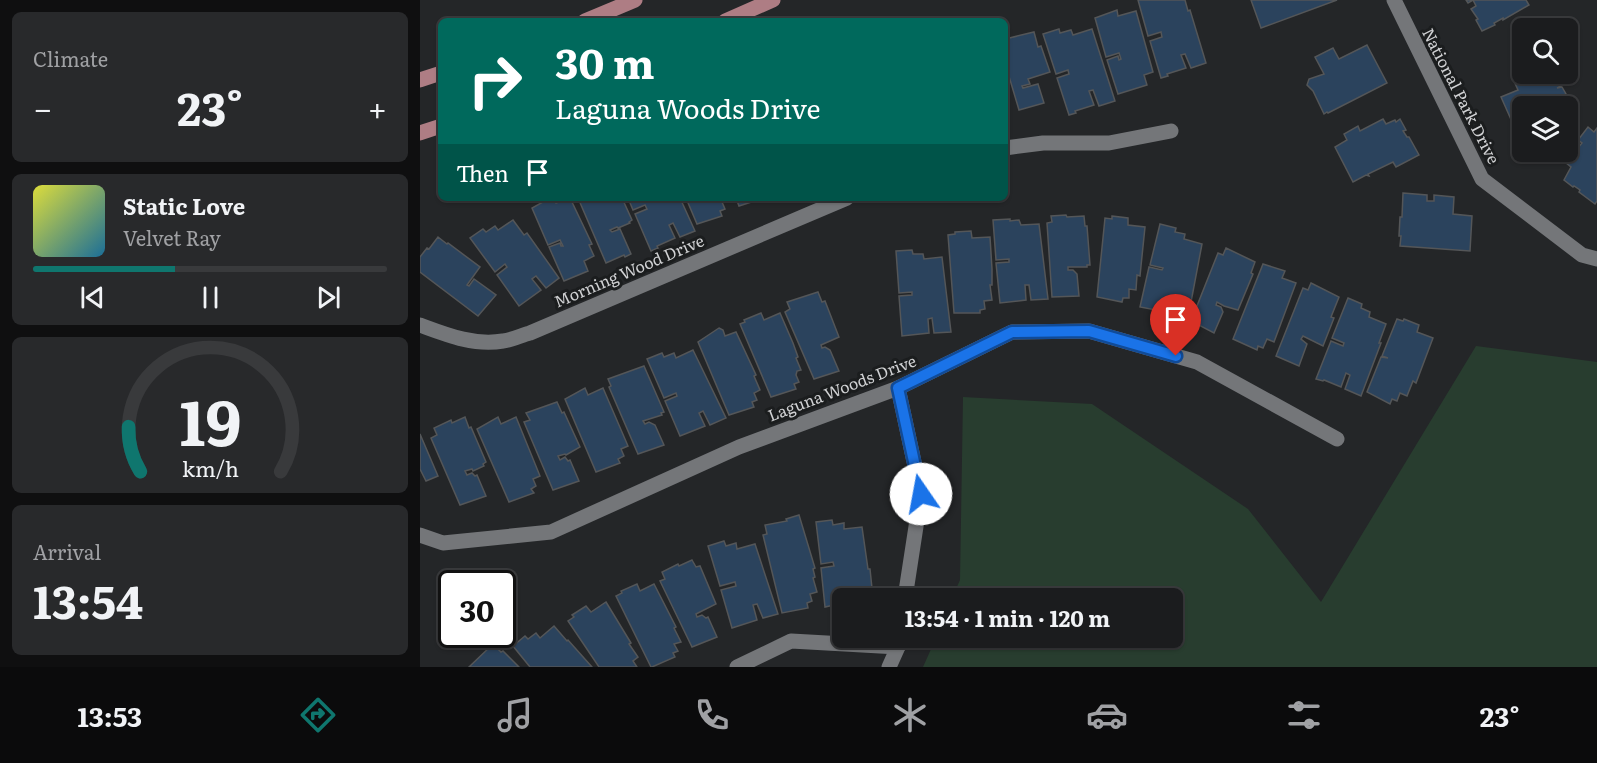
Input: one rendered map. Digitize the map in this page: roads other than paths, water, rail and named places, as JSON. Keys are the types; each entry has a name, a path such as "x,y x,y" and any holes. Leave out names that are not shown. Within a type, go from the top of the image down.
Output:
{"main road":[{"path":"592,18 635,0"},
{"path":"732,18 773,0"},
{"path":"420,80 438,74"},
{"path":"420,133 438,127"}],"street":[{"name":"National Park Drive","path":"1394,0 1482,179 1582,255 1597,259"},
{"path":"1008,148 1043,143 1109,142 1171,131"},
{"name":"Morning Wood Drive","path":"420,325 452,337 476,342 503,341 530,333 840,201"},
{"name":"Laguna Woods Drive","path":"420,535 443,543 551,532 739,447 898,388 1012,332 1089,331 1197,362 1337,439"},
{"path":"898,388 921,494 907,588"},
{"path":"737,667 791,641 832,641"},
{"path":"889,667 896,648"}]}
